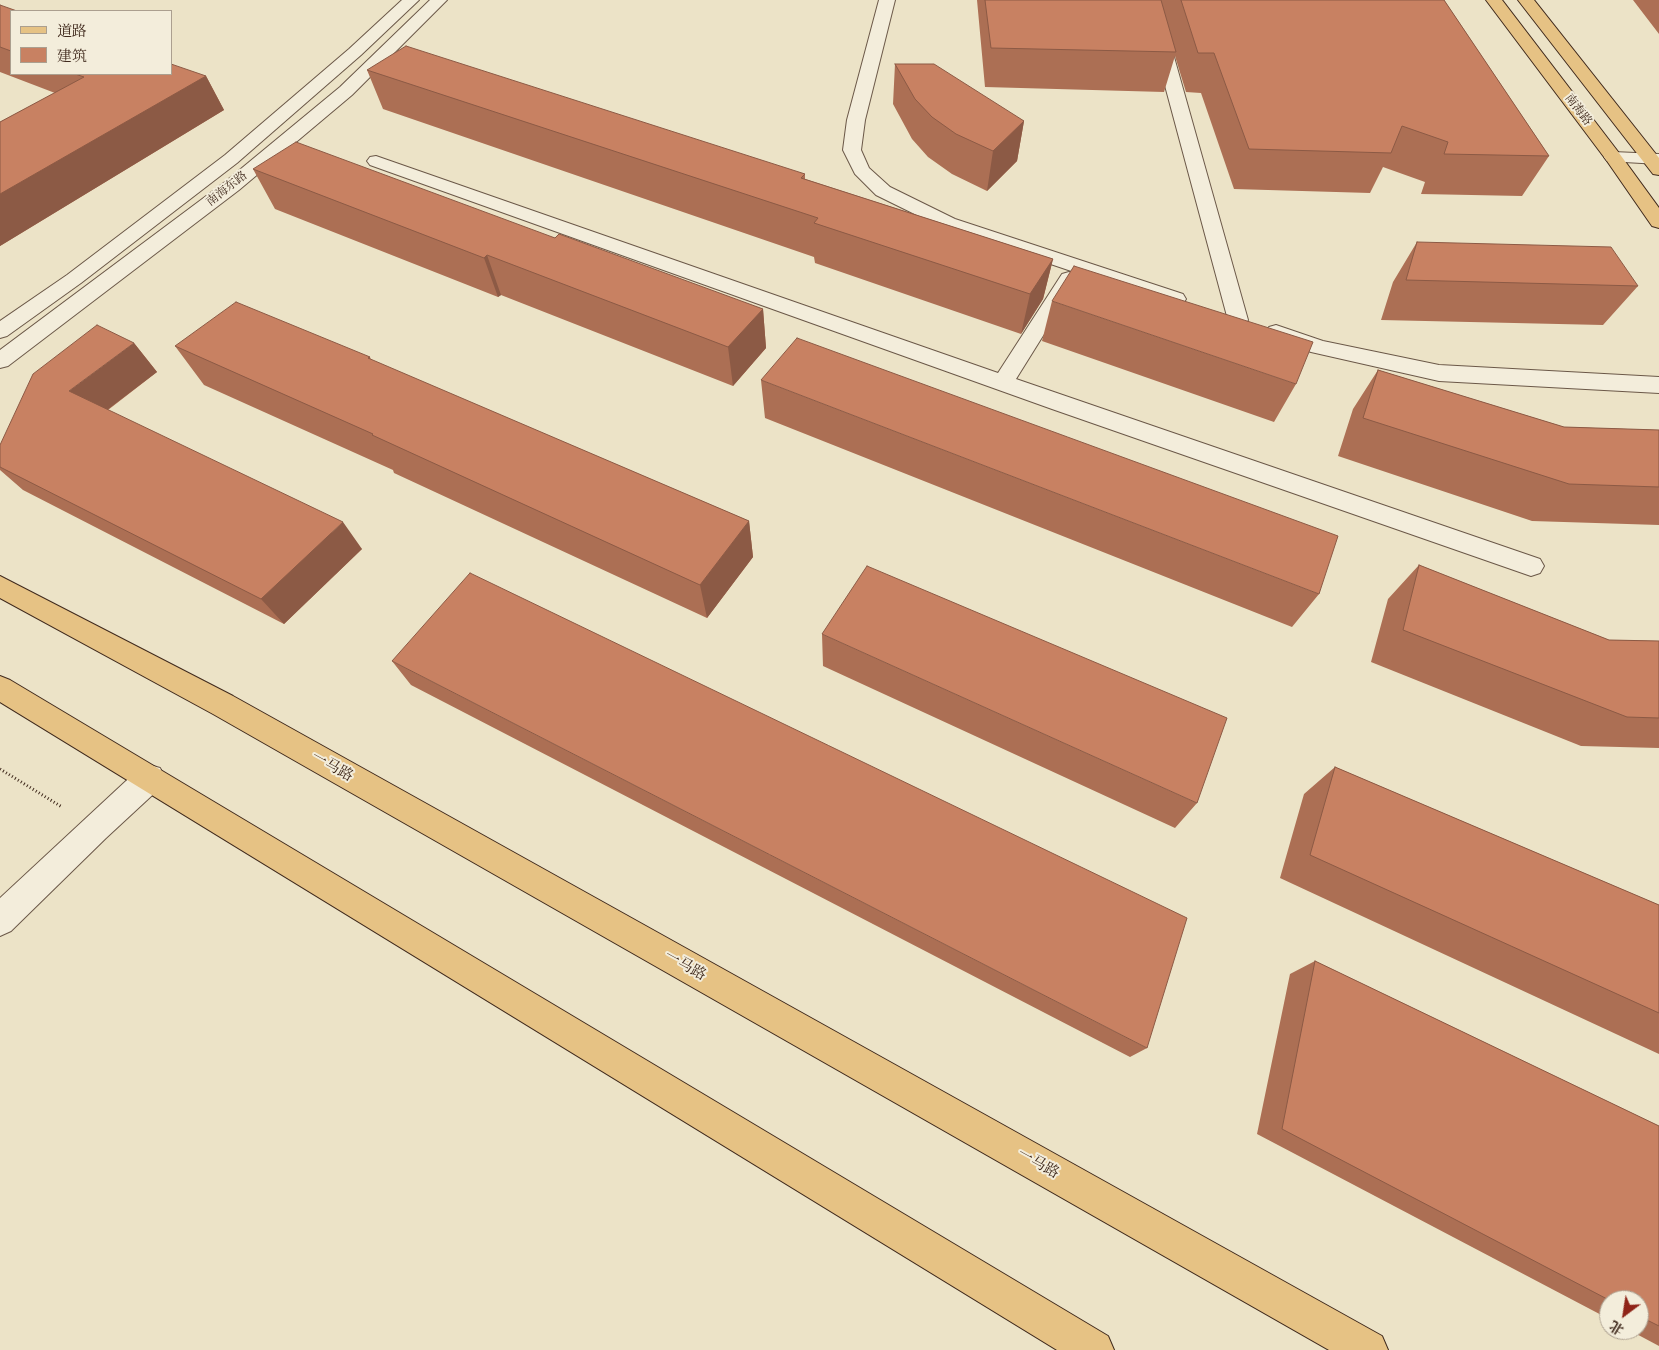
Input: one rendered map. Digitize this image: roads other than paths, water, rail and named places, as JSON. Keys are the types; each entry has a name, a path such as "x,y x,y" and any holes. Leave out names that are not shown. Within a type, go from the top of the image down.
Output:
{"main road":[{"name":"南海路","path":"1494,0 1613,157 1659,222"},
{"name":"南海路","path":"1526,0 1656,163"},
{"name":"一马路","path":"0,586 232,710 1368,1350"},
{"path":"0,688 1094,1350"}],"street":[{"name":"南海东路","path":"0,332 98,261 231,159 355,52 411,0"},
{"name":"南海东路","path":"0,361 232,186 346,91 439,0"},
{"path":"887,0 856,120 852,150 861,170 883,191 948,223 1191,304"},
{"path":"1150,0 1228,316 1319,347 1439,373 1659,385"},
{"path":"1613,157 1656,163"},
{"path":"376,161 1531,566"},
{"path":"1003,382 1077,266"},
{"path":"0,920 95,828 150,778"}]}
